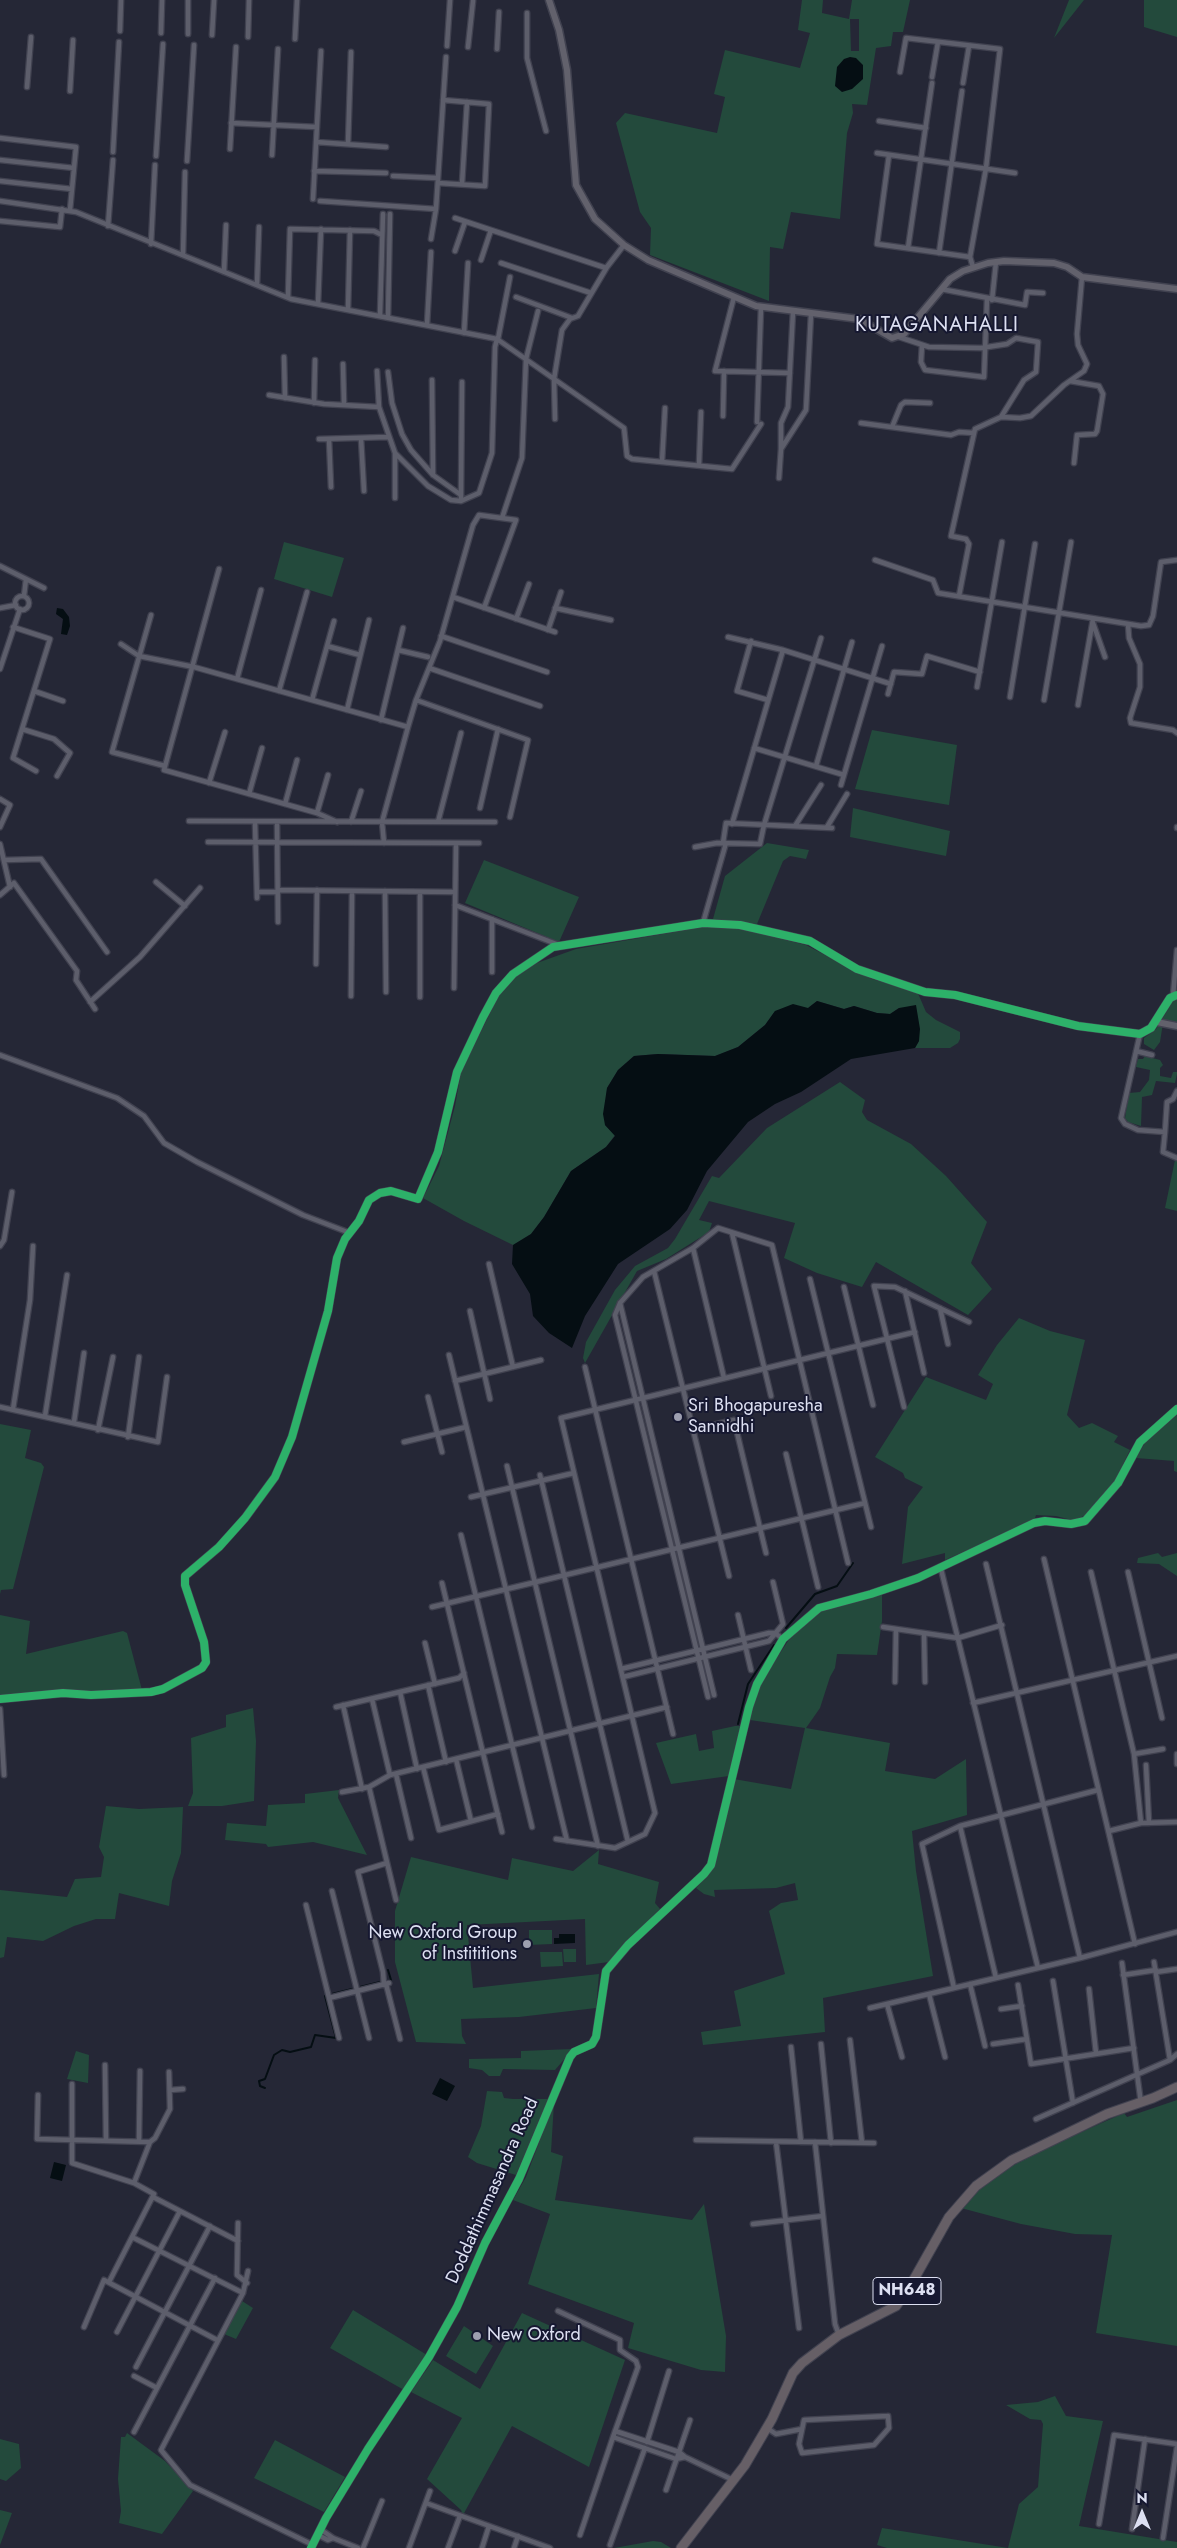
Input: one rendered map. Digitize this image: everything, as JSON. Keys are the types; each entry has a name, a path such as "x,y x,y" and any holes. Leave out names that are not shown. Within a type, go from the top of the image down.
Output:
{"highway":[{"name":"NH648","path":"680,2548 734,2480 767,2428 793,2373 802,2363 839,2335 896,2306 909,2288 949,2217 976,2186 996,2169 1107,2114 1141,2103 1177,2087"}],"street":[{"path":"120,31 121,0"},
{"path":"161,33 162,0"},
{"path":"188,0 188,34"},
{"path":"212,35 214,0"},
{"path":"248,37 249,0"},
{"path":"295,39 297,0"},
{"path":"447,46 450,0"},
{"path":"549,0 559,30 567,70 576,185 595,219 624,245 648,260 761,307 859,319 892,338 904,334 950,279 973,267 996,262 1054,263 1067,267 1082,277 1177,289"},
{"path":"468,47 473,1"},
{"path":"497,49 499,12"},
{"path":"527,13 527,58 546,131"},
{"path":"28,87 31,38"},
{"path":"900,72 906,38 1000,49 986,168 970,257 973,267"},
{"path":"70,92 73,40"},
{"path":"113,152 119,42"},
{"path":"908,248 938,42"},
{"path":"156,156 163,44"},
{"path":"187,161 194,45"},
{"path":"963,83 969,46"},
{"path":"230,149 236,47"},
{"path":"272,155 278,49"},
{"path":"313,200 321,52"},
{"path":"348,144 350,52"},
{"path":"431,240 436,209 446,56"},
{"path":"939,253 962,90"},
{"path":"393,176 485,186 489,104 443,100"},
{"path":"462,184 467,102"},
{"path":"879,121 926,128"},
{"path":"231,123 317,128"},
{"path":"0,138 76,147 70,210"},
{"path":"316,142 386,147"},
{"path":"877,153 1015,173"},
{"path":"889,155 877,244 970,257"},
{"path":"0,160 74,168"},
{"path":"108,226 113,160"},
{"path":"151,244 155,165"},
{"path":"314,171 386,173"},
{"path":"183,255 186,172"},
{"path":"0,181 72,189"},
{"path":"0,201 70,210 151,244 288,297 497,339 624,428 627,456 632,458 732,469 759,423 761,307"},
{"path":"320,201 436,209"},
{"path":"0,221 60,227 62,209"},
{"path":"380,316 382,214"},
{"path":"388,318 390,214"},
{"path":"455,218 606,268"},
{"path":"455,251 466,222"},
{"path":"224,272 226,226"},
{"path":"257,285 259,227"},
{"path":"288,297 290,229 374,231 382,235"},
{"path":"318,304 321,229"},
{"path":"348,310 350,230"},
{"path":"481,260 491,230"},
{"path":"555,419 554,379 562,330 572,318 578,316 606,268 624,245"},
{"path":"427,325 431,252"},
{"path":"922,345 920,362 925,370 982,378 986,374 989,299 996,262"},
{"path":"464,332 468,263"},
{"path":"501,263 591,293"},
{"path":"378,371 379,407 395,453 428,486 450,500 461,501 479,493 492,453 497,339 510,277"},
{"path":"959,596 969,544 966,539 951,536 974,433 977,427 1000,417 1020,418 1031,416 1084,371 1086,364 1078,345 1077,334 1082,277"},
{"path":"941,289 1025,305 1027,292 1043,293"},
{"path":"516,297 572,318"},
{"path":"734,297 715,370 790,373"},
{"path":"502,518 522,458 526,359 538,311"},
{"path":"779,478 781,423 788,407 793,312"},
{"path":"781,449 806,410 811,314"},
{"path":"899,337 922,345 986,347 1009,343 1013,338 1038,342 1036,372 1024,380 1000,417"},
{"path":"284,357 285,398"},
{"path":"314,403 315,360"},
{"path":"343,364 344,404"},
{"path":"723,416 724,371"},
{"path":"388,372 392,403 402,434 411,450 433,475 461,495"},
{"path":"432,380 433,475"},
{"path":"1070,381 1099,386 1104,394 1097,431 1092,434 1077,435 1074,463"},
{"path":"461,501 462,382"},
{"path":"269,395 314,403 379,407"},
{"path":"892,427 905,402 930,403"},
{"path":"662,462 665,408"},
{"path":"699,465 701,412"},
{"path":"861,423 952,435 959,432 974,433"},
{"path":"319,439 388,437"},
{"path":"361,438 364,491"},
{"path":"329,439 331,487"},
{"path":"395,453 395,498"},
{"path":"384,843 382,822 408,727 416,700 442,636 473,526 479,515 516,520 484,608"},
{"path":"977,687 1002,542"},
{"path":"1044,700 1071,542"},
{"path":"1010,697 1035,544"},
{"path":"876,560 933,580 938,593 1093,620 1141,626 1149,624 1153,616 1159,566 1165,560 1177,560"},
{"path":"0,566 44,588"},
{"path":"219,569 194,667 164,770 317,813 337,822"},
{"path":"0,608 18,607 25,609 29,604 24,596 26,579"},
{"path":"516,619 529,584"},
{"path":"237,679 262,590"},
{"path":"279,691 307,592"},
{"path":"548,630 561,592"},
{"path":"0,669 3,651 13,627 18,607 17,599 24,596"},
{"path":"453,597 555,632"},
{"path":"556,608 611,620"},
{"path":"151,615 112,752 165,766"},
{"path":"312,700 334,620"},
{"path":"347,710 369,620"},
{"path":"1093,620 1105,657"},
{"path":"1078,705 1093,620"},
{"path":"1128,624 1129,638 1140,664 1140,687 1130,718 1131,723 1173,730 1177,733"},
{"path":"13,627 50,639 12,758 36,771"},
{"path":"381,720 403,628"},
{"path":"442,636 547,672"},
{"path":"728,637 783,650 891,684"},
{"path":"695,847 725,843 760,844 784,757 821,638"},
{"path":"751,641 737,691 768,700"},
{"path":"816,766 852,642"},
{"path":"121,644 139,656 194,667 408,727"},
{"path":"327,646 360,655"},
{"path":"841,785 882,646"},
{"path":"398,650 428,657"},
{"path":"732,824 783,650"},
{"path":"888,694 894,672 922,674 927,656 980,672"},
{"path":"429,668 540,706"},
{"path":"34,691 63,701"},
{"path":"416,700 528,740 510,817"},
{"path":"22,729 54,739 70,753 57,776"},
{"path":"480,808 498,729"},
{"path":"209,783 225,732"},
{"path":"438,822 461,732"},
{"path":"250,794 262,748"},
{"path":"754,748 844,775"},
{"path":"285,804 297,760"},
{"path":"317,813 328,775"},
{"path":"796,826 821,786"},
{"path":"350,822 361,791"},
{"path":"703,923 725,843 726,823 830,828 847,794"},
{"path":"0,799 10,804 0,827"},
{"path":"189,821 495,822"},
{"path":"255,822 257,895 278,891 317,890 455,892"},
{"path":"277,822 278,922"},
{"path":"208,842 480,843"},
{"path":"454,988 456,843"},
{"path":"0,844 10,887"},
{"path":"4,860 41,859 107,952"},
{"path":"156,882 184,906"},
{"path":"0,895 14,883 77,972 76,980 95,1009"},
{"path":"90,1002 140,957 200,888"},
{"path":"316,964 317,890"},
{"path":"350,996 352,891"},
{"path":"385,891 386,992"},
{"path":"420,892 420,997"},
{"path":"455,905 560,946"},
{"path":"492,920 492,972"},
{"path":"0,1699 63,1693 151,1692 163,1690 202,1668 206,1662 204,1642 185,1585 185,1576 220,1547 245,1518 275,1477 292,1437 326,1320 337,1258 369,1200 380,1193 391,1191 418,1199 438,1152 457,1072 483,1017 496,993 513,974 553,948 703,923 740,925 810,941 857,969 925,992 954,995 1078,1026 1140,1034 1146,1032 1157,1022 1175,996 1177,950"},
{"path":"1157,1022 1164,1025 1177,1026"},
{"path":"1140,1034 1122,1118 1125,1124 1138,1130 1165,1132"},
{"path":"1136,1051 1152,1055"},
{"path":"0,1055 117,1098 144,1116 164,1142 181,1152 303,1214 350,1233"},
{"path":"1177,1091 1173,1099 1167,1102 1163,1152 1177,1158"},
{"path":"0,1246 4,1240 12,1192"},
{"path":"708,1697 614,1315 620,1303 643,1277 692,1248 718,1228 772,1245 848,1563"},
{"path":"732,1233 772,1396"},
{"path":"13,1409 30,1300 33,1246"},
{"path":"692,1248 724,1378"},
{"path":"489,1264 513,1367"},
{"path":"654,1270 718,1538 729,1576"},
{"path":"45,1416 68,1276"},
{"path":"810,1278 871,1526"},
{"path":"904,1407 874,1286 895,1287 969,1322"},
{"path":"844,1287 873,1405"},
{"path":"905,1291 924,1373"},
{"path":"620,1303 714,1695"},
{"path":"940,1308 948,1344"},
{"path":"470,1311 490,1399"},
{"path":"556,1839 615,1848 645,1834 655,1813 561,1418 915,1332"},
{"path":"74,1422 84,1353"},
{"path":"128,1437 139,1356"},
{"path":"449,1356 566,1840"},
{"path":"98,1430 112,1357"},
{"path":"455,1381 541,1360"},
{"path":"585,1368 673,1734"},
{"path":"0,1407 74,1422 128,1437 158,1442 167,1377"},
{"path":"428,1397 442,1452"},
{"name":"Doddathimmasandra Road","path":"312,2546 368,2449 430,2356 457,2307 485,2243 519,2179 570,2057 574,2052 592,2044 596,2037 606,1971 628,1945 704,1874 711,1865 747,1713 757,1684 783,1639 819,1608 870,1594 941,1569 1034,1523 1044,1521 1071,1524 1085,1521 1118,1483 1140,1442 1177,1409"},
{"path":"692,1430 734,1420 766,1553"},
{"path":"404,1442 466,1427"},
{"path":"786,1454 818,1588"},
{"path":"507,1466 598,1846"},
{"path":"471,1497 540,1478 574,1473"},
{"path":"540,1478 628,1842"},
{"path":"432,1607 865,1503"},
{"path":"461,1534 532,1827"},
{"path":"1044,1560 1135,1944"},
{"path":"986,1564 1045,1804 1080,1958"},
{"path":"941,1569 1038,1968"},
{"path":"1091,1572 1134,1754 1141,1823"},
{"path":"1128,1572 1162,1718"},
{"path":"622,1677 769,1641 783,1624 774,1582"},
{"path":"442,1583 502,1832"},
{"path":"738,1615 751,1670"},
{"path":"883,1627 958,1638 1002,1625"},
{"path":"895,1682 896,1629"},
{"path":"621,1669 776,1633"},
{"path":"776,1633 783,1639"},
{"path":"924,1634 925,1682"},
{"path":"425,1644 435,1684"},
{"path":"973,1703 1177,1656"},
{"path":"336,1707 459,1678 464,1673"},
{"path":"428,1686 446,1762"},
{"path":"400,1692 417,1769"},
{"path":"372,1699 411,1838"},
{"path":"343,1706 362,1789"},
{"path":"342,1792 369,1787 393,1775 423,1767 667,1707"},
{"path":"0,1709 4,1775"},
{"path":"1134,1754 1163,1749"},
{"path":"1177,1754 1177,1764"},
{"path":"456,1759 471,1821"},
{"path":"1146,1765 1149,1823"},
{"path":"423,1767 439,1830 498,1814"},
{"path":"369,1787 396,1900"},
{"path":"954,1988 922,1844 960,1826 1098,1790"},
{"path":"1109,1831 1141,1823 1177,1822"},
{"path":"960,1826 996,1978"},
{"path":"387,1863 358,1872 400,2039"},
{"path":"332,1891 369,2038"},
{"path":"306,1905 339,2038"},
{"path":"870,2008 1080,1958 1177,1932"},
{"path":"1154,1962 1170,2060"},
{"path":"1122,1964 1141,2103"},
{"path":"1123,1975 1177,1969"},
{"path":"1053,1981 1064,2058 1073,2103"},
{"path":"329,1998 386,1984"},
{"path":"970,1984 985,2046"},
{"path":"1018,1985 1031,2064 1134,2048"},
{"path":"1089,1989 1096,2053"},
{"path":"929,1994 945,2057"},
{"path":"887,2004 902,2057"},
{"path":"1002,2009 1022,2006"},
{"path":"993,2044 1027,2039"},
{"path":"850,2040 862,2143"},
{"path":"821,2044 832,2143"},
{"path":"791,2046 801,2142"},
{"path":"1036,2119 1170,2060 1177,2054"},
{"path":"105,2065 106,2140"},
{"path":"139,2140 140,2071"},
{"path":"134,2183 150,2142 155,2138 170,2109 169,2072"},
{"path":"72,2084 72,2163 134,2183 154,2194 153,2197 238,2242"},
{"path":"170,2090 182,2089"},
{"path":"38,2095 37,2139 139,2140 150,2142"},
{"path":"696,2140 874,2143"},
{"path":"776,2142 799,2328"},
{"path":"815,2142 835,2324 839,2335"},
{"path":"109,2282 153,2197"},
{"path":"117,2332 180,2211"},
{"path":"753,2224 823,2216"},
{"path":"238,2223 238,2275 247,2283"},
{"path":"136,2367 210,2226"},
{"path":"132,2237 243,2293"},
{"path":"248,2271 247,2283 243,2293 161,2450 190,2485 312,2546"},
{"path":"134,2432 215,2278"},
{"path":"84,2327 104,2280 218,2340"},
{"path":"558,2311 620,2340 620,2350 636,2361 638,2367 580,2535"},
{"path":"647,2442 669,2372"},
{"path":"134,2376 157,2388"},
{"path":"888,2416 889,2428 874,2445 802,2453 799,2444 802,2429 804,2420 888,2416"},
{"path":"666,2490 690,2420"},
{"path":"767,2428 776,2434 802,2429"},
{"path":"615,2431 679,2452 685,2457 734,2480"},
{"path":"1099,2524 1113,2437 1119,2434 1177,2446 1163,2538"},
{"path":"613,2437 676,2459 685,2457"},
{"path":"1132,2529 1144,2439"},
{"path":"610,2545 644,2448"},
{"path":"409,2548 430,2491"},
{"path":"363,2548 382,2502"},
{"path":"426,2503 550,2548"},
{"path":"448,2548 460,2516"},
{"path":"482,2548 490,2526"},
{"path":"319,2532 328,2540 333,2538 358,2548"},
{"path":"514,2548 518,2536"}],"green space":[{"path":"802,0 823,0 822,13 849,19 852,0 910,0 903,32 893,32 891,46 876,48 867,105 852,104 853,113 847,133 840,219 791,212 783,249 770,247 769,301 650,255 651,228 640,212 616,123 625,113 717,133 725,97 714,94 725,50 800,68 810,33 798,30","holes":["850,19 859,19 859,51 851,51"]},
{"path":"1069,0 1084,0 1054,38"},
{"path":"1144,0 1177,0 1177,37 1144,27"},
{"path":"284,542 344,558 332,597 274,579"},
{"path":"872,730 957,745 949,805 855,789"},
{"path":"853,808 950,831 946,856 850,837"},
{"path":"767,843 809,850 806,859 790,856 783,861 757,924 713,919 725,876"},
{"path":"484,860 579,897 559,942 465,903"},
{"path":"703,927 742,929 806,945 872,979 917,991 926,1012 936,1020 960,1032 960,1039 958,1043 950,1048 915,1048 919,1041 899,1008 890,1014 877,1013 854,1006 844,1009 817,1001 808,1008 775,1011 765,1025 738,1047 715,1056 658,1054 634,1056 618,1070 607,1088 605,1125 615,1135 606,1147 571,1171 544,1217 531,1234 513,1245 423,1198 439,1166 455,1106 461,1072 501,992 515,976 537,963 576,949"},
{"path":"1177,999 1177,1024 1163,1023 1160,1042 1154,1050 1144,1044 1144,1038 1156,1029 1173,1001"},
{"path":"1145,1056 1160,1060 1163,1065 1160,1068 1160,1076 1171,1078 1173,1072 1177,1072 1177,1074 1175,1083 1156,1081 1152,1095 1142,1097 1141,1126 1128,1122 1125,1118 1129,1093 1140,1092 1149,1080 1150,1070 1136,1067 1138,1059 1143,1059"},
{"path":"840,1082 865,1100 862,1112 867,1120 911,1144 946,1176 987,1222 971,1263 992,1289 968,1315 876,1262 862,1287 817,1273 784,1258 795,1223 709,1201 699,1220 712,1223 709,1232 666,1259 637,1271 585,1363 583,1358 586,1342 615,1290 635,1266 668,1248 712,1176 719,1178 767,1128"},
{"path":"1175,1160 1177,1160 1177,1211 1165,1208"},
{"path":"1019,1318 1050,1331 1085,1340 1067,1415 1079,1428 1092,1423 1118,1436 1114,1442 1130,1450 1114,1483 1087,1514 1075,1521 1056,1516 1036,1515 1035,1518 945,1560 945,1553 902,1564 908,1507 923,1487 905,1478 903,1473 875,1457 926,1377 986,1400 993,1384 978,1375 997,1345"},
{"path":"1177,1415 1177,1472 1174,1471 1174,1461 1136,1458 1146,1441"},
{"path":"0,1424 31,1430 25,1458 41,1463 44,1467 13,1589 1,1590 0,1594"},
{"path":"1158,1553 1162,1557 1177,1553 1177,1576 1159,1564 1137,1563 1138,1558"},
{"path":"882,1594 882,1621 877,1655 837,1654 835,1668 830,1677 820,1708 806,1728 890,1743 885,1771 935,1779 966,1759 967,1815 912,1831 916,1871 933,1976 823,1998 825,2032 703,2045 701,2032 741,2026 734,1991 785,1974 769,1911 781,1903 798,1900 795,1883 776,1888 714,1890 715,1897 704,1894 696,1888 711,1871 718,1852 734,1779 791,1789 805,1728 750,1720 758,1686 790,1638 805,1620 822,1610"},
{"path":"0,1615 30,1621 26,1654 123,1631 127,1633 142,1690 93,1692 54,1690 0,1696"},
{"path":"253,1708 256,1741 254,1801 222,1806 188,1806 193,1793 191,1738 226,1727 226,1715"},
{"path":"741,1726 729,1776 671,1784 656,1743 696,1734 699,1751 714,1748 712,1731"},
{"path":"339,1790 338,1798 367,1855 313,1842 268,1847 266,1844 225,1840 227,1823 266,1826 268,1805 305,1803 305,1794"},
{"path":"106,1806 139,1809 183,1807 181,1853 172,1881 169,1906 119,1893 115,1919 96,1919 74,1926 43,1941 7,1937 4,1957 0,1958 0,1890 67,1897 75,1879 101,1877 104,1857 99,1847"},
{"path":"599,1850 598,1864 659,1882 655,1903 660,1909 609,1962 586,1965 585,1919 467,1925 473,1988 599,1974 596,2008 519,2017 461,2019 462,2036 466,2044 416,2042 395,1962 395,1911 411,1857 508,1880 512,1858 573,1871"},
{"path":"529,1930 552,1930 552,1944 529,1945"},
{"path":"563,1949 576,1949 576,1962 564,1962"},
{"path":"540,1952 562,1952 563,1966 541,1967"},
{"path":"573,2049 555,2070 503,2069 500,2076 489,2076 482,2070 469,2068 469,2059 521,2058 521,2051"},
{"path":"76,2051 89,2055 88,2083 67,2079"},
{"path":"487,2091 502,2092 504,2098 548,2099 516,2175 477,2163 468,2157 481,2126"},
{"path":"1177,2100 1177,2346 1096,2333 1112,2235 1075,2234 1021,2224 961,2208 984,2184 1006,2169 1048,2147 1124,2113 1127,2117"},
{"path":"554,2103 551,2152 563,2156 555,2200 692,2220 704,2204 726,2336 725,2372 701,2370 628,2348 634,2323 528,2284 550,2214 513,2200 526,2177"},
{"path":"242,2301 253,2308 236,2339 224,2334"},
{"path":"353,2310 427,2355 404,2390 330,2348"},
{"path":"522,2313 625,2360 589,2467 512,2426 463,2515 461,2510 427,2479 462,2418 411,2392 433,2360 480,2389"},
{"path":"464,2326 493,2346 476,2374 446,2356"},
{"path":"1055,2396 1066,2416 1103,2421 1079,2526 1177,2542 1177,2548 1008,2548 1019,2504 1038,2487 1043,2424 1041,2420 1030,2419 1006,2405 1038,2402"},
{"path":"127,2433 165,2461 193,2491 162,2534 119,2523 121,2511 118,2479 121,2437 125,2437"},
{"path":"0,2439 19,2444 21,2468 6,2481 0,2479"},
{"path":"275,2440 345,2477 324,2512 254,2478"},
{"path":"0,2510 12,2513 0,2545"},
{"path":"882,2528 1008,2548 887,2548 877,2545"},
{"path":"653,2541 661,2542 671,2548 614,2548"}],"shaded area":[{"path":"856,58 863,65 863,79 852,89 842,92 835,86 837,67 844,59"},
{"path":"57,608 63,609 69,617 70,626 67,635 61,634 63,619 56,614"},
{"path":"817,1001 844,1009 854,1006 877,1013 890,1014 899,1008 916,1005 920,1029 919,1041 915,1048 851,1059 801,1092 775,1104 748,1122 707,1171 687,1210 670,1229 618,1264 585,1316 572,1348 549,1333 533,1316 530,1294 512,1264 513,1245 531,1234 544,1217 571,1171 606,1147 615,1136 605,1125 603,1114 607,1088 618,1070 634,1056 658,1054 715,1056 738,1047 765,1025 775,1011 793,1004 808,1008"},
{"path":"559,1934 575,1934 575,1943 554,1944 554,1938 559,1938"},
{"path":"440,2078 455,2086 447,2101 432,2094"},
{"path":"54,2162 66,2165 62,2181 50,2178"}],"waterway":[{"path":"786,1628 815,1594 837,1586 853,1563"},
{"path":"738,1724 748,1684 774,1645"},
{"path":"386,1981 391,1980 388,1970"},
{"path":"360,1987 380,1982"},
{"path":"332,1994 352,1989"},
{"path":"265,2088 260,2086 259,2081 265,2079 274,2055 282,2050 290,2052 311,2047 315,2035 336,2038 325,1996"}],"cycle path":[{"path":"0,1699 63,1693 91,1695 151,1692 163,1689 202,1668 206,1662 204,1642 185,1585 185,1576 219,1547 245,1518 275,1477 292,1437 328,1311 337,1258 345,1239 359,1221 369,1200 380,1193 391,1191 418,1199 438,1152 457,1072 483,1017 496,993 513,974 553,947 703,923 740,925 810,941 857,969 925,992 955,995 1078,1026 1140,1034 1151,1028 1170,998 1177,995"},
{"path":"311,2548 326,2518 368,2449 429,2357 457,2307 485,2243 519,2179 570,2057 574,2052 592,2044 596,2037 606,1971 628,1945 704,1874 711,1865 749,1707 757,1684 783,1639 819,1608 871,1594 918,1578 1034,1523 1045,1521 1071,1524 1085,1521 1118,1483 1140,1442 1177,1409"}],"place":[{"name":"Sri Bhogapuresha Sannidhi","path":"678,1417"},
{"name":"New Oxford Group of Instititions","path":"527,1944"},
{"name":"New Oxford","path":"477,2336"}],"district":[{"name":"KUTAGANAHALLI","path":"937,326"}]}
